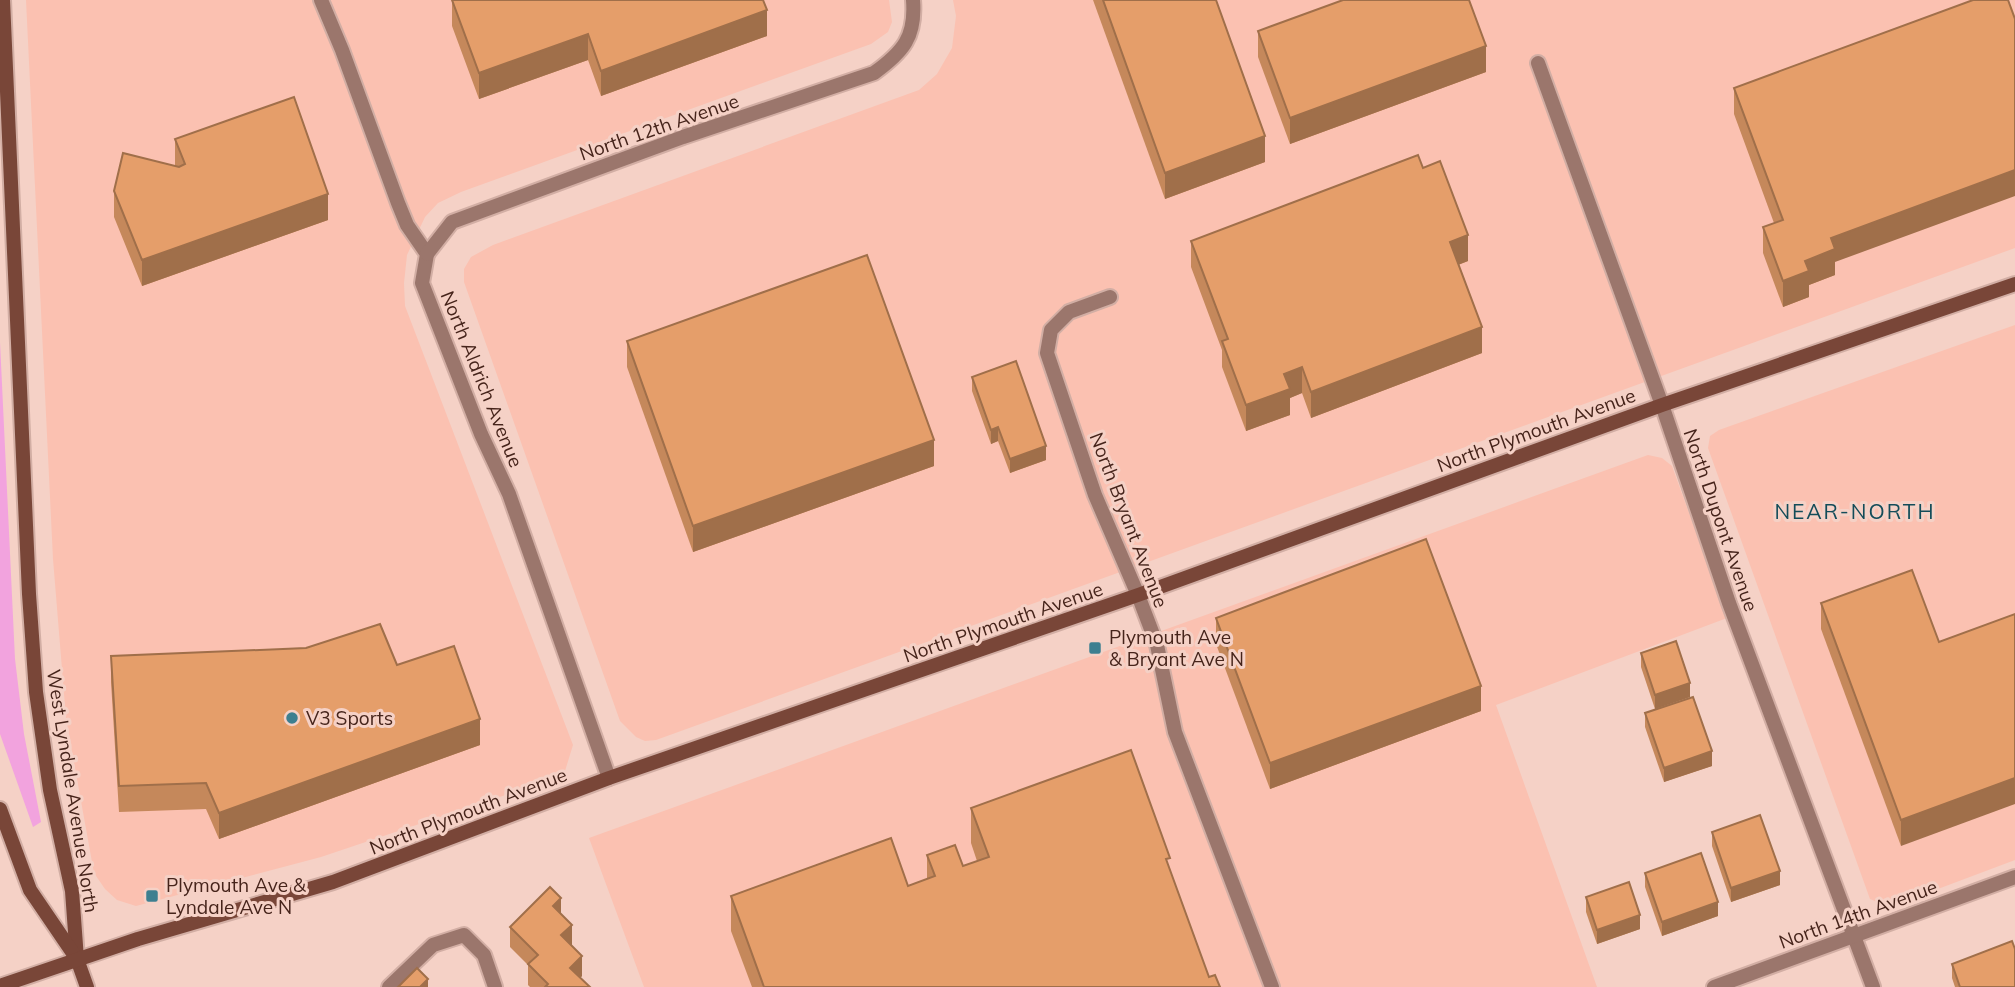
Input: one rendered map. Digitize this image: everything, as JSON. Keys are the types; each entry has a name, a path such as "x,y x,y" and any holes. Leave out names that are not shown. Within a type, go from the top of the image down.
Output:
{"main road":[{"name":"West Lyndale Avenue North","path":"3,0 27,553 36,692 50,790 72,891 77,959"},
{"name":"North Plymouth Avenue","path":"0,986 77,959 333,882 609,778 1138,595 1662,405 2015,284"},
{"path":"0,809 30,890 77,959 87,987"}],"street":[{"path":"321,0 407,225 427,254"},
{"name":"North 12th Avenue","path":"427,254 452,222 683,137 874,73 893,59 907,41 914,20 913,0"},
{"name":"North Dupont Avenue","path":"1538,63 1662,405 1729,603 1873,987"},
{"name":"North Aldrich Avenue","path":"427,254 422,283 481,434 509,494 609,778"},
{"name":"North Bryant Avenue","path":"1110,298 1069,312 1051,330 1047,353 1095,495 1157,645 1175,732 1272,987"},
{"name":"North 14th Avenue","path":"1714,987 2015,877"},
{"path":"389,987 433,946 464,935 484,956 495,987"}],"shaded area":[{"path":"26,0 889,0 892,22 888,32 871,44 461,192 438,203 425,217 407,255 405,306 573,745 565,771 559,777 321,857 136,906 117,900 94,873 66,718 53,559"},
{"path":"953,0 2015,0 2015,248 656,740 645,741 636,737 620,721 464,282 464,269 471,257 493,245 919,90 937,74 952,48 956,16"},
{"path":"2015,325 2015,860 1890,907 1870,899 1708,448 1710,436 1719,430"},
{"path":"0,342 15,659 24,734 41,822 33,827 0,734"},
{"path":"1648,455 1662,458 1672,466 1727,618 1496,705 1597,987 644,987 589,838"}],"building":[{"path":"452,0 763,0 767,10 601,71 588,34 479,73"},
{"path":"1103,0 1216,0 1265,136 1165,173"},
{"path":"1343,0 1469,0 1486,46 1290,118 1258,31"},
{"path":"1973,0 2008,0 2015,19 2015,170 1831,238 1835,249 1805,261 1809,271 1783,281 1763,227 1783,220 1734,88"},
{"path":"294,97 328,194 142,260 114,191 123,153 179,167 185,164 175,139"},
{"path":"1418,155 1423,168 1440,161 1468,235 1450,242 1482,327 1311,392 1302,367 1284,374 1290,389 1246,405 1222,341 1228,339 1191,241"},
{"path":"867,255 934,440 693,526 627,341"},
{"path":"1016,361 1046,446 1010,459 998,427 991,430 972,377"},
{"path":"1426,539 1481,686 1270,763 1216,618"},
{"path":"1912,570 1939,642 2015,614 2015,778 1901,820 1821,603"},
{"name":"V3 Sports","path":"380,624 397,665 454,646 480,719 219,813 206,783 119,786 111,656 306,648"},
{"path":"1676,641 1690,683 1655,695 1641,653"},
{"path":"1693,697 1712,751 1664,768 1645,713"},
{"path":"1131,750 1170,858 1166,859 1209,977 1215,975 1220,987 764,987 731,896 891,838 908,886 935,876 927,855 955,845 963,866 989,857 971,808"},
{"path":"1760,815 1780,871 1731,888 1712,832"},
{"path":"1701,853 1718,902 1662,922 1645,873"},
{"path":"1629,882 1640,915 1597,930 1586,897"},
{"path":"550,887 561,898 553,906 572,925 561,935 582,956 570,968 590,987 545,987 548,984 528,964 538,955 510,927"},
{"path":"2012,941 2015,949 2015,987 1960,987 1952,964"},
{"path":"417,968 428,979 420,987 398,987"}],"place":[{"name":"Plymouth Ave & Bryant Ave N","path":"1095,648"},
{"name":"V3 Sports","path":"292,718"},
{"name":"Plymouth Ave & Lyndale Ave N","path":"152,896"}],"district":[{"name":"NEAR-NORTH","path":"1855,512"}]}
